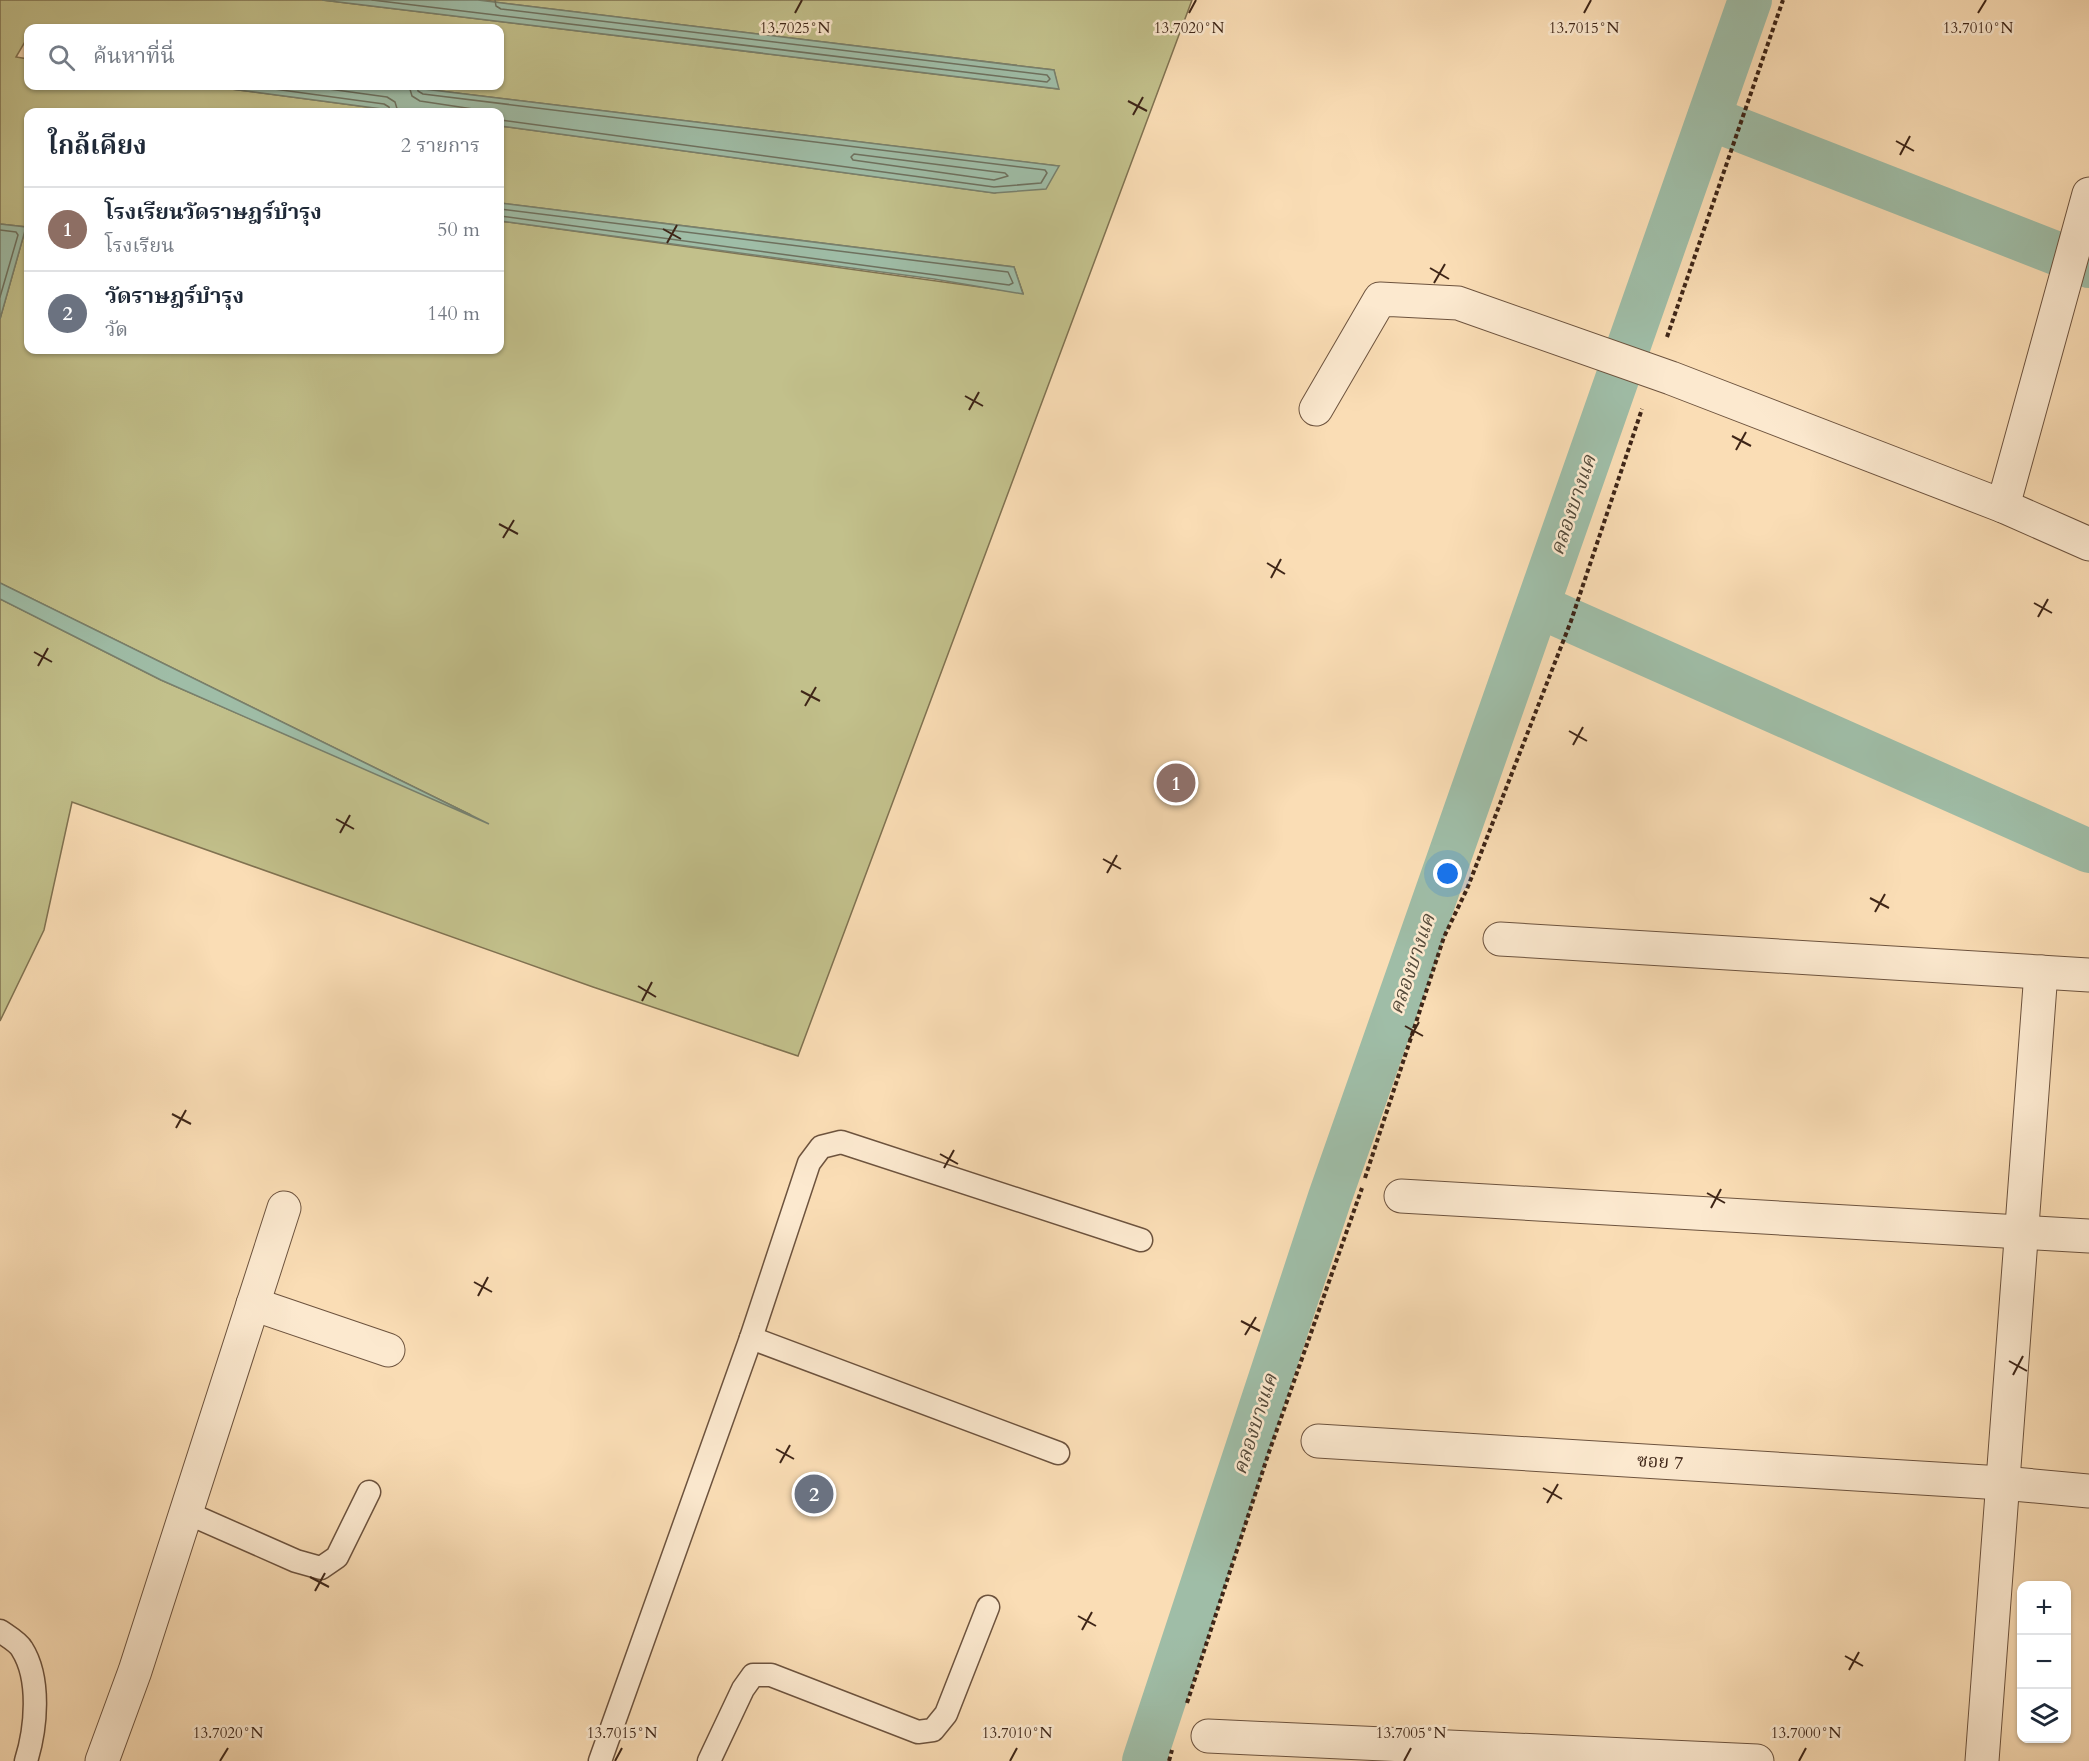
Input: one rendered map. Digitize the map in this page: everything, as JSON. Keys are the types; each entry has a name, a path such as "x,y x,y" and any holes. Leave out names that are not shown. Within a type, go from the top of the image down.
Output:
{"street":[{"path":"2003,506 2089,194"},
{"path":"1316,409 1380,299 1458,303 1671,378 2003,506 2089,544"},
{"path":"1500,939 2089,975"},
{"path":"1982,1761 2041,972"},
{"path":"1401,1196 2020,1230 2089,1236"},
{"path":"102,1761 284,1208"},
{"path":"253,1304 388,1350"},
{"name":"ซอย 7","path":"1318,1441 2002,1483 2089,1491"},
{"path":"1208,1736 1756,1761"}],"lane":[{"path":"600,1761 752,1338 809,1163 821,1147 841,1142 1141,1240"},
{"path":"752,1338 1058,1453"},
{"path":"185,1512 296,1561 321,1568 337,1557 369,1492"},
{"path":"709,1761 742,1689 753,1675 771,1675 918,1732 933,1730 946,1714 988,1607"},
{"path":"0,1631 22,1648 34,1682 33,1722 27,1761"}],"path":[{"path":"1664,345 1783,0"},
{"path":"1185,1708 1268,1455 1339,1258 1444,937 1467,889 1570,621 1645,400"},
{"path":"1169,1761 1175,1741"}],"shaded area":[{"path":"0,0 322,0 1058,89 1054,70 478,0 1192,0 798,1056 593,987 72,802 44,930 0,1021 0,599 161,680 471,815 0,583 0,319 24,234 24,354 504,354 504,222 1023,293 1014,267 504,203 504,127 995,193 1058,166 432,90 504,90 504,24 24,24 24,43 16,57 24,58 24,90 238,90 375,108 24,108 24,227 0,224"}],"water":[{"path":"322,0 478,0 1054,70 1059,89"},
{"path":"238,90 432,90 1059,166 1046,189 994,193 504,127 504,108 375,108"},
{"path":"504,203 1014,267 1023,294 934,279 504,222"},
{"path":"0,224 24,227 24,234 0,319"},
{"path":"0,583 489,824 161,680 0,599"}],"waterway":[{"name":"คลองบางแค","path":"1144,1761 1330,1197 1750,0"},
{"path":"1709,118 2089,266"},
{"path":"1538,606 2089,851"}],"place":[{"name":"โรงเรียนวัดราษฎร์บำรุง","path":"1176,783"},
{"name":"วัดราษฎร์บำรุง","path":"814,1494"}]}
